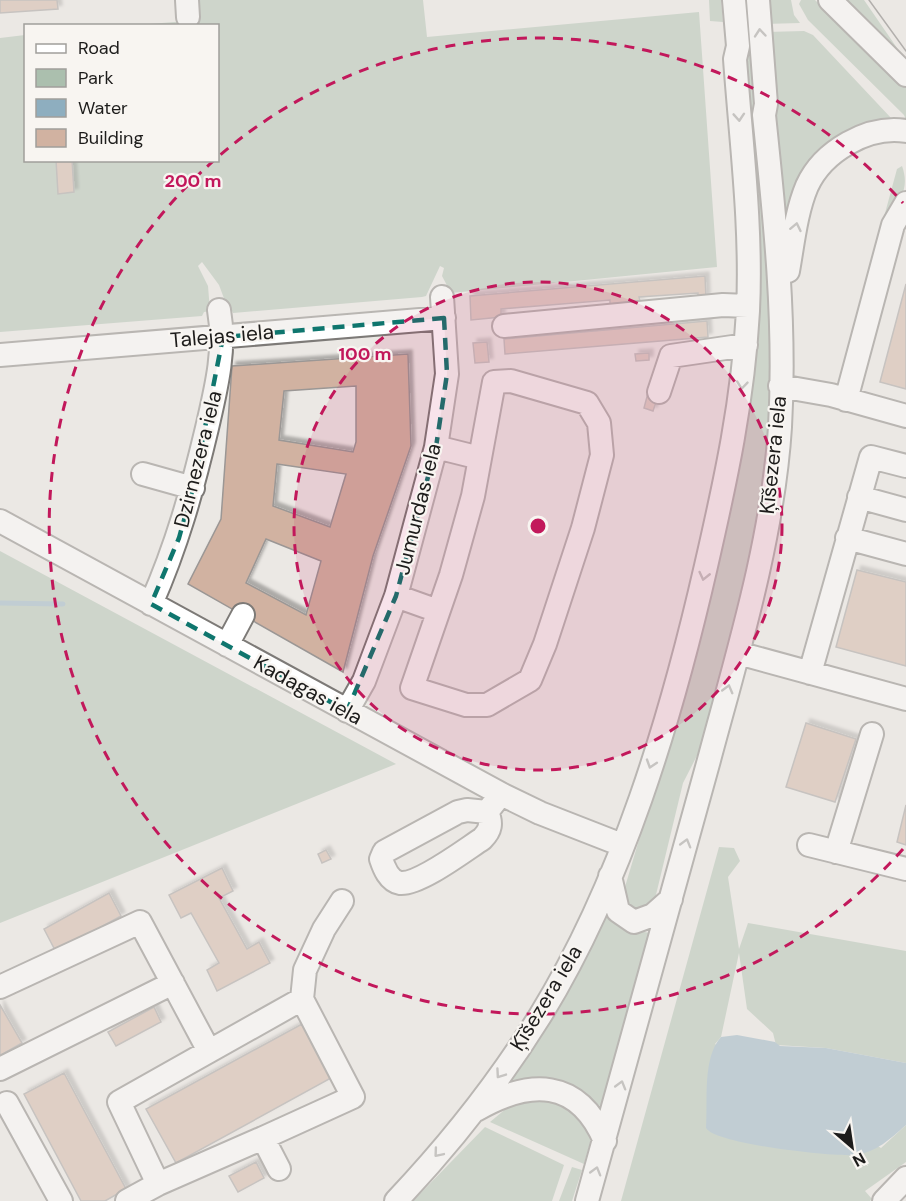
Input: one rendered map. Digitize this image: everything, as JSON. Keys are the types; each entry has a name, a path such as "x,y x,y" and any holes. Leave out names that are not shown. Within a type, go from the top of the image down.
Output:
{"street":[{"name":"Ķīšezera iela","path":"396,1201 472,1112 539,1016 568,967 622,845 650,768 689,640 734,444 746,345 748,252 735,59 738,46 734,0"},
{"name":"Ķīšezera iela","path":"588,1201 738,653 764,538 780,429 782,305 764,115 766,104 758,0"},
{"path":"830,0 906,75"},
{"path":"782,305 796,223 808,185 824,162 846,144 872,133 906,131"},
{"path":"846,400 893,225 906,203"},
{"path":"504,326 723,305 748,306"},
{"name":"Talejas iela","path":"0,355 223,337 443,308"},
{"name":"Jumurdas iela","path":"347,711 364,681 396,596 435,447 447,374 443,308"},
{"name":"Dzirnezera iela","path":"151,604 179,538 193,488 216,388 223,337 219,310"},
{"path":"659,393 671,356 746,345"},
{"path":"511,381 587,403 599,423 602,455 594,489 558,605 530,680 487,705 466,705 412,688 467,516 480,458 494,382 511,381"},
{"path":"780,386 906,416"},
{"path":"435,447 480,458"},
{"path":"810,673 871,457 906,466"},
{"path":"143,474 193,488"},
{"path":"859,497 906,510"},
{"name":"Kadagas iela","path":"0,521 347,711 494,803 540,813 622,845"},
{"path":"847,538 906,554"},
{"path":"396,596 438,611"},
{"path":"226,645 243,615"},
{"path":"738,653 906,699"},
{"path":"836,852 872,734"},
{"path":"809,845 906,869"},
{"path":"610,876 618,911 634,922 653,915 671,899"},
{"path":"127,1201 158,1184 353,1097 302,999 305,970 324,929 342,901"},
{"path":"0,987 140,922 209,1051"},
{"path":"0,1069 173,983"},
{"path":"158,1184 119,1102 302,999"},
{"name":"Ķīšezera iela","path":"472,1112 494,1100 520,1092 546,1090 564,1093 584,1106 597,1123 605,1141"},
{"path":"7,1103 61,1201"},
{"path":"263,1138 279,1169"},
{"path":"884,1201 906,1178"}],"highlighted area":[{"path":"444,318 447,374 436,447 396,596 347,711 151,604 179,538 193,488 223,337"}],"green space":[{"path":"198,0 423,0 427,37 699,12 717,267 451,293 442,276 444,268 440,266 426,296 422,297 233,313 231,309 228,309 219,285 202,262 198,266 208,286 210,311 204,312 202,316 0,332 0,38 24,35 24,162 219,162 219,24 149,24 199,20"},
{"path":"709,0 721,0 723,22 710,21"},
{"path":"763,0 791,0 794,15 800,23 765,24"},
{"path":"801,0 815,0 906,87 906,120 904,115 808,20 799,4"},
{"path":"844,0 864,0 906,61"},
{"path":"804,31 813,35 892,119 856,128 785,221 766,32"},
{"path":"748,35 773,301 770,427 761,498 737,621 705,740 683,783 654,903 649,909 630,910 622,897 709,604 748,423 754,373 757,294 744,62"},
{"path":"902,166 905,178 904,189 842,372 897,169"},
{"path":"0,551 396,764 0,923"},
{"path":"719,847 734,848 740,861 728,877 739,949 748,923 906,951 906,1063 826,1048 776,1045 773,1033 747,1009 739,953 721,1037 715,1044 881,1148 906,1125 906,1162 865,1191 872,1199 870,1201 621,1201"},
{"path":"605,915 624,929 651,933 604,1109 580,1092 558,1083 536,1081 506,1083"},
{"path":"536,1098 574,1106 591,1139 584,1164 490,1122 508,1107"},
{"path":"485,1127 564,1165 552,1201 413,1201"},
{"path":"572,1167 582,1170 572,1201 559,1201"}],"water":[{"path":"737,1035 775,1042 780,1046 826,1048 906,1063 906,1125 877,1148 855,1155 776,1148 714,1134 706,1128 708,1068 715,1046 721,1037"}],"building":[{"path":"0,0 57,0 58,9 0,13"},
{"path":"56,162 72,162 74,192 58,194"},
{"path":"705,276 706,298 698,299 698,293 639,297 640,301 610,304 610,300 501,309 501,317 471,320 470,296"},
{"path":"906,284 906,389 880,382"},
{"path":"707,321 708,337 505,354 504,339"},
{"path":"487,342 489,362 475,363 473,343"},
{"path":"649,353 649,360 636,361 635,354"},
{"path":"408,354 411,446 373,556 343,672 188,584 221,519 232,366","holes":["356,386 356,442 353,452 279,440 284,391","277,464 346,474 330,527 273,506","266,539 321,561 306,615 246,583"]},
{"path":"648,393 658,396 653,411 644,408"},
{"path":"857,570 906,582 906,666 836,647"},
{"path":"806,723 856,739 835,802 786,787"},
{"path":"906,805 906,845 897,842"},
{"path":"326,850 331,859 322,863 318,854"},
{"path":"222,868 233,891 219,898 247,949 259,942 270,963 217,991 207,970 219,963 191,913 181,918 169,895"},
{"path":"109,893 121,916 56,952 44,929"},
{"path":"0,1005 22,1043 1,1055 0,1054"},
{"path":"154,1007 161,1022 116,1046 108,1032"},
{"path":"302,1024 331,1078 176,1163 146,1109"},
{"path":"64,1073 126,1189 105,1201 81,1201 24,1094"},
{"path":"256,1162 264,1178 238,1192 229,1176"}],"waterway":[{"path":"0,603 63,604"}],"tram line":[{"path":"869,0 906,51"}]}
